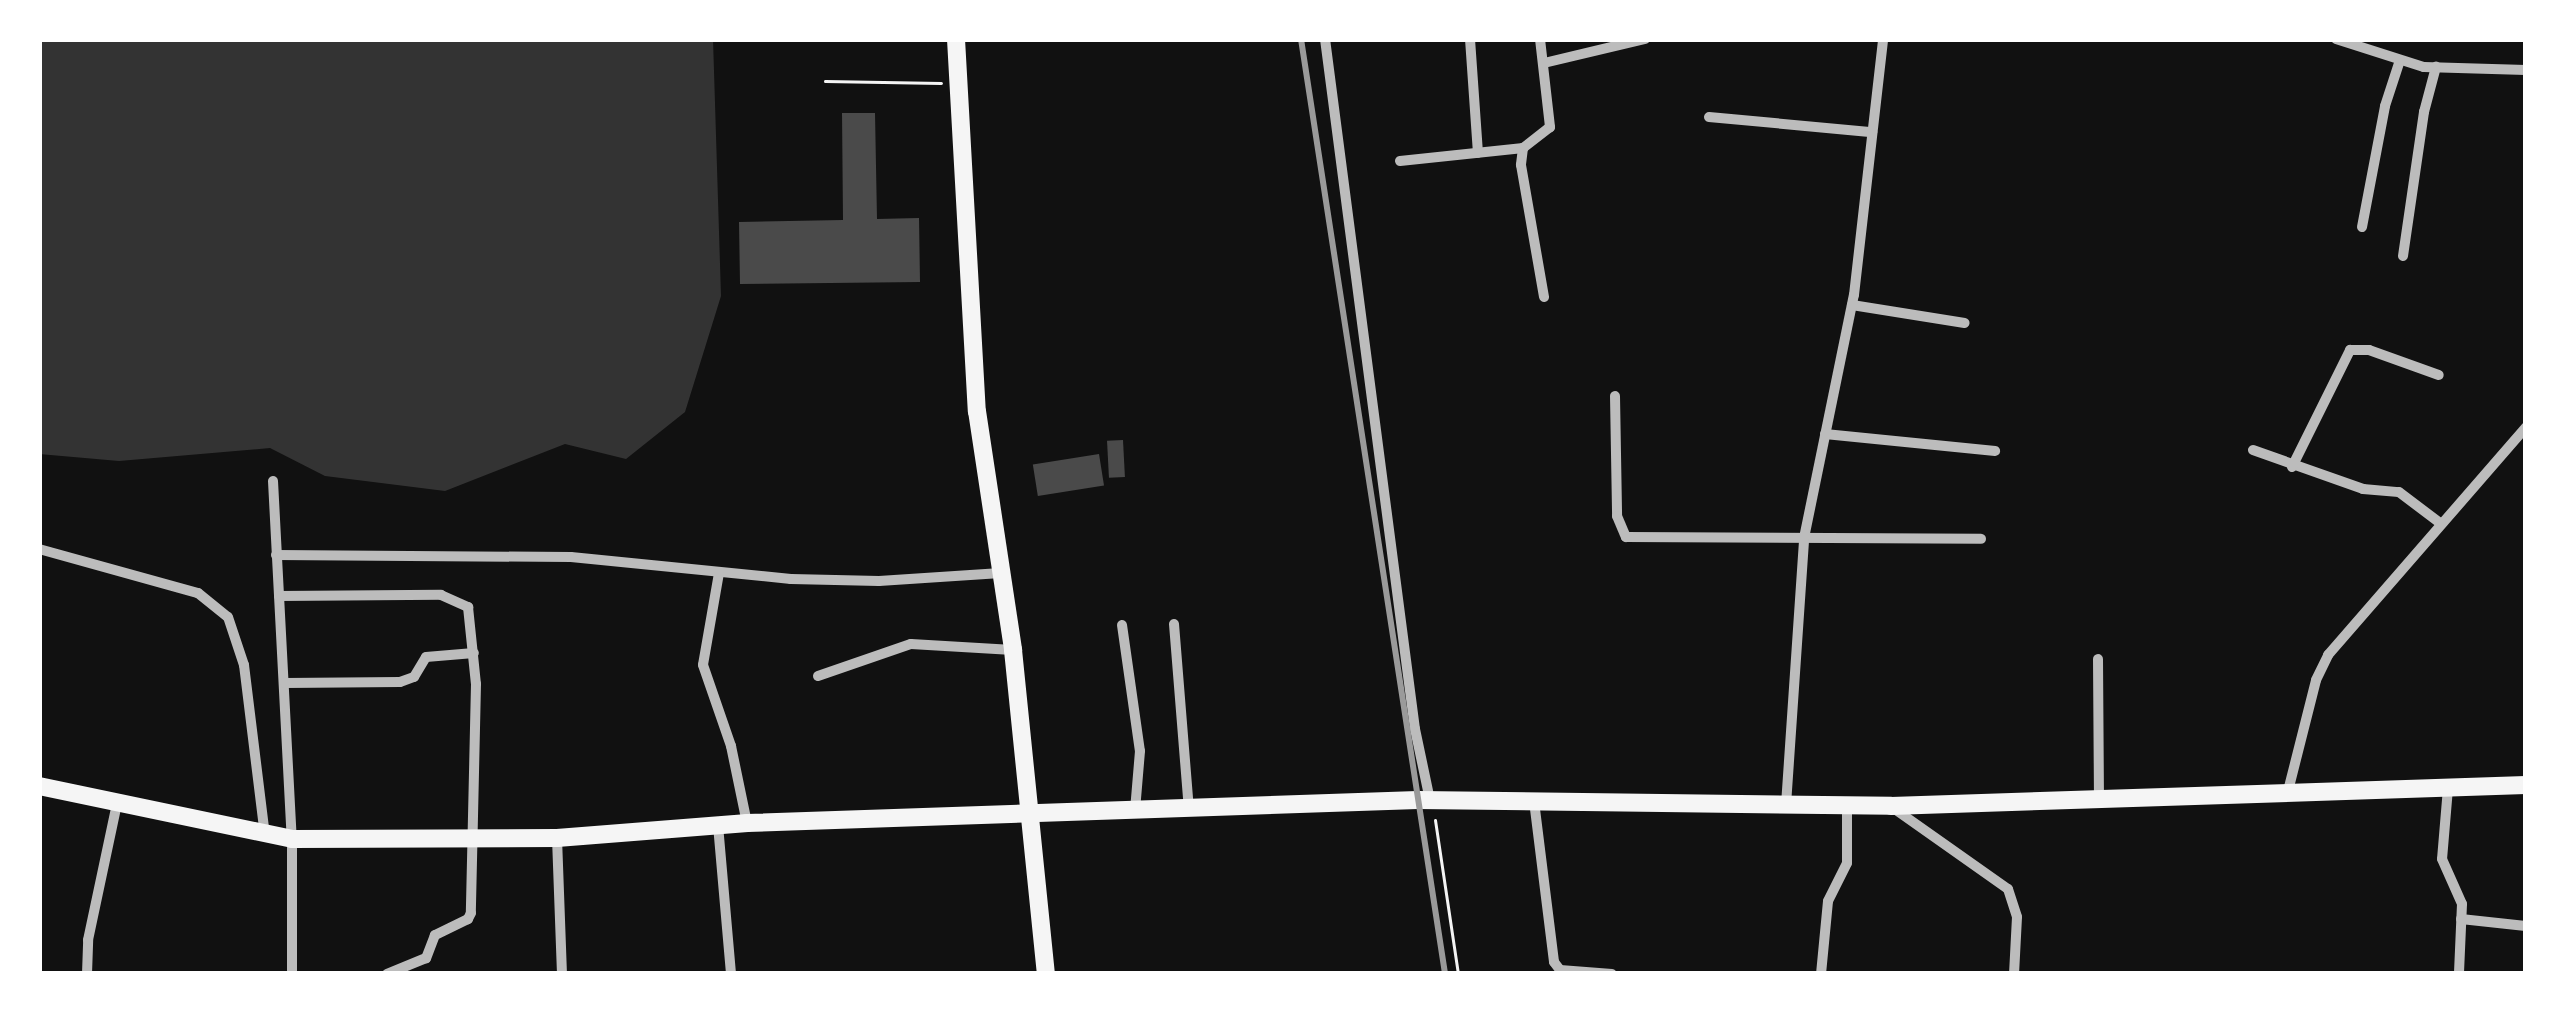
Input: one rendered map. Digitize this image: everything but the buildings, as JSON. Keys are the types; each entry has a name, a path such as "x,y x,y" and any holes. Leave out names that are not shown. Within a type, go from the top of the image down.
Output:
{"main road":[{"path":"956,39 954,83 977,411 1032,813 1046,974"},
{"path":"39,786 265,836 557,838 746,823 1430,800 1891,806 2526,784"}],"street":[{"path":"1325,39 1412,705 1430,800"},
{"path":"1470,39 1478,153"},
{"path":"1400,161 1523,148 1550,127 1540,39"},
{"path":"1544,63 1645,39"},
{"path":"1786,806 1804,538 1852,305 1883,39"},
{"path":"2336,39 2435,68 2526,70"},
{"path":"2362,226 2385,106 2400,60"},
{"path":"2403,256 2435,68"},
{"path":"1709,116 1872,132"},
{"path":"1523,148 1521,165 1544,297"},
{"path":"1852,305 1965,323"},
{"path":"2292,467 2350,350 2369,350 2439,375"},
{"path":"1616,396 1617,516 1626,537 1982,539"},
{"path":"2288,791 2311,697 2328,655 2526,427"},
{"path":"1826,434 1995,451"},
{"path":"2253,450 2363,489 2399,492 2440,523"},
{"path":"273,481 292,838 292,974"},
{"path":"39,549 197,593 228,617 244,665 265,836"},
{"path":"276,555 571,557 719,573 879,581 1001,573"},
{"path":"719,573 703,665 731,746 746,823"},
{"path":"279,596 459,599 471,617 476,838 468,920 435,935 426,958 387,974"},
{"path":"1174,624 1189,809"},
{"path":"1122,625 1140,752 1136,810"},
{"path":"818,676 911,644 1012,650"},
{"path":"284,683 400,682 414,677 426,657 474,653"},
{"path":"2098,659 2098,797"},
{"path":"2448,788 2442,859 2457,889 2459,974"},
{"path":"1534,798 1554,962 1560,970 1612,974"},
{"path":"87,974 88,940 117,803"},
{"path":"1821,974 1828,901 1847,862 1847,806"},
{"path":"1891,806 2008,889 2017,917 2014,974"},
{"path":"718,825 731,974"},
{"path":"557,838 562,974"},
{"path":"2461,919 2526,926"}],"path":[{"path":"825,81 954,83"},
{"path":"1430,800 1458,974"}],"shaded area":[{"path":"39,39 713,39 721,296 685,412 626,459 565,444 445,491 325,476 270,448 119,461 39,454"}],"railway":[{"path":"1301,39 1445,974"}]}
